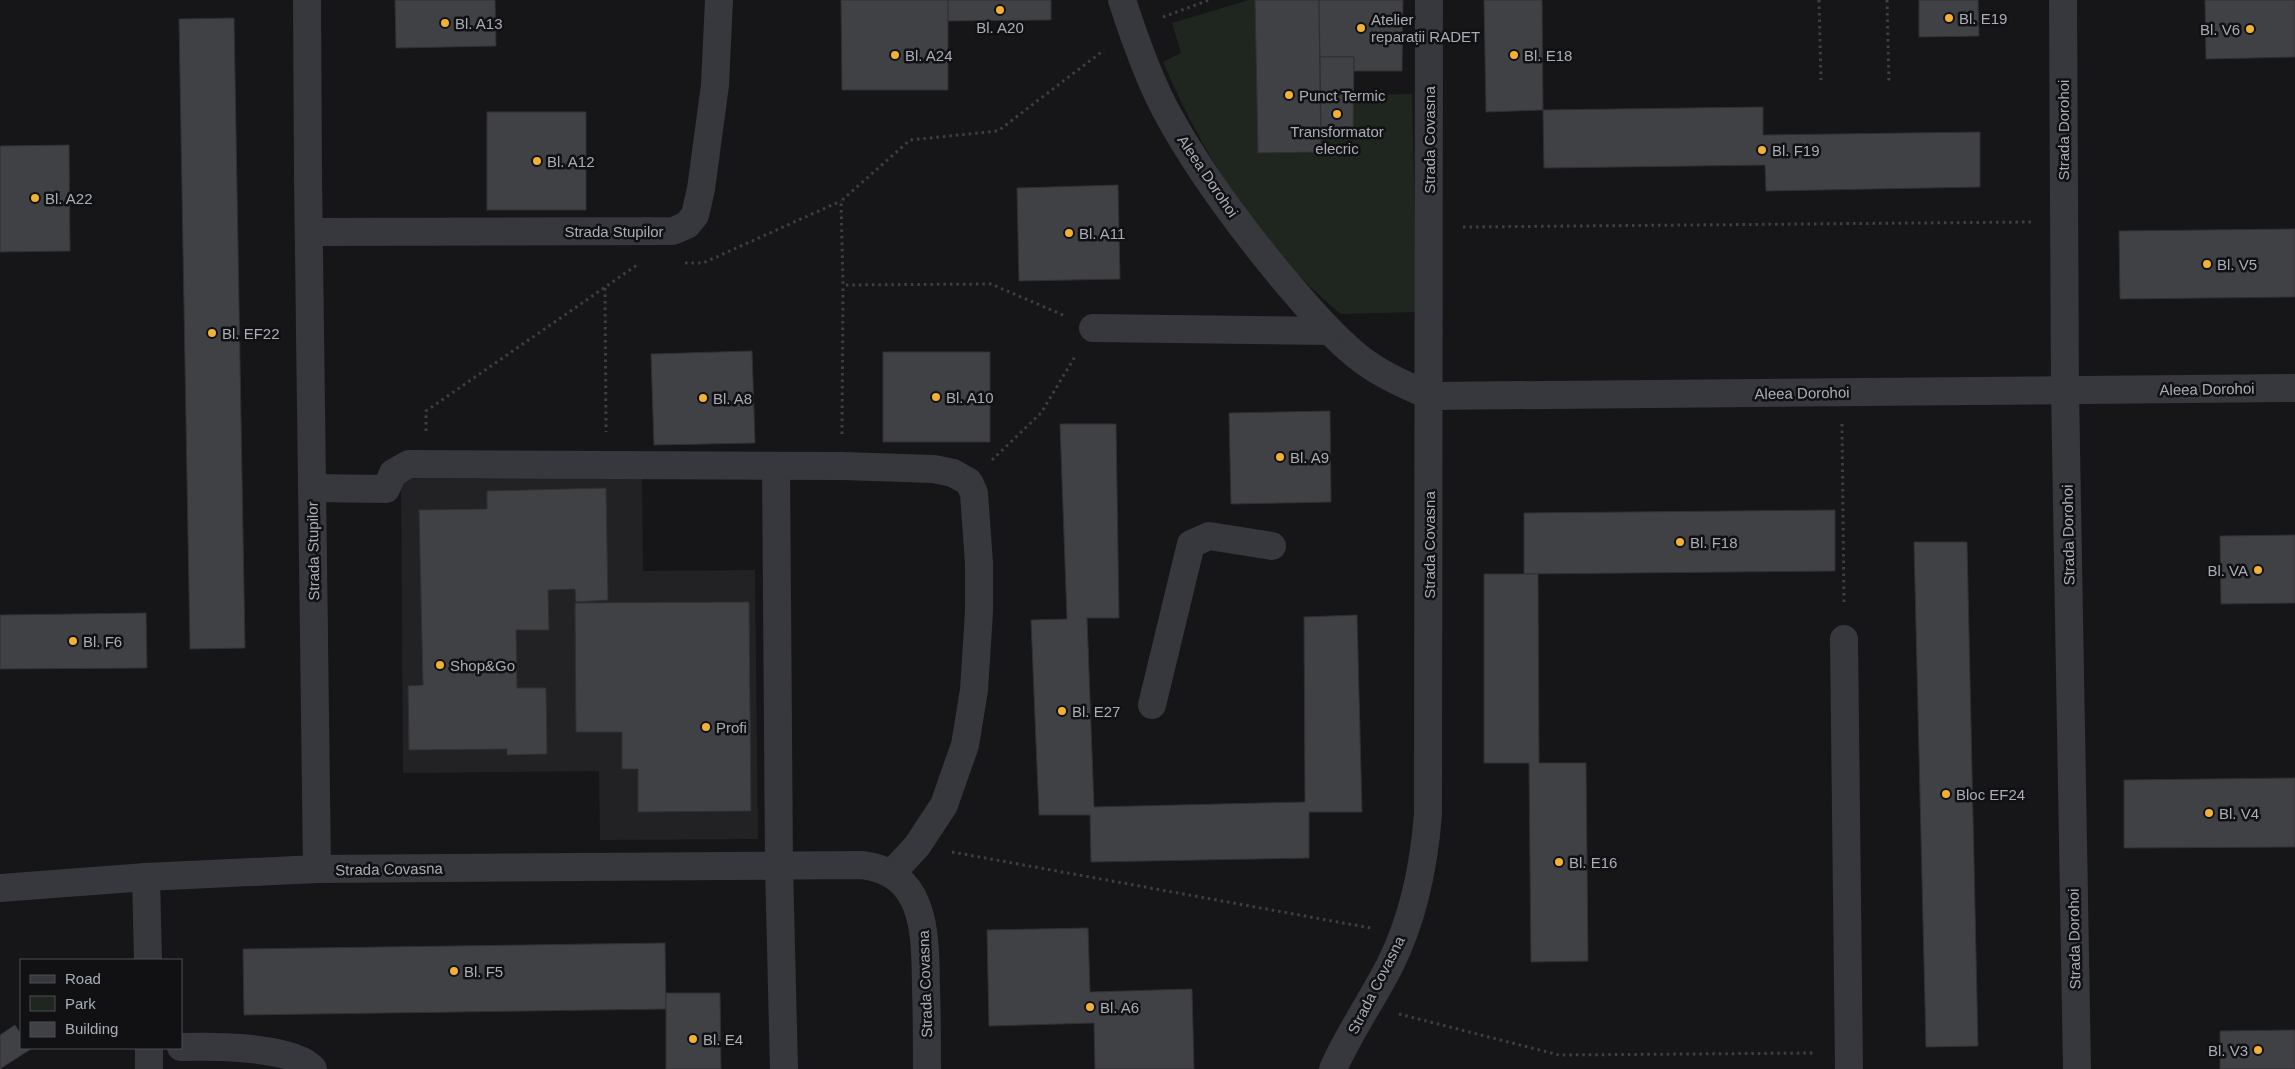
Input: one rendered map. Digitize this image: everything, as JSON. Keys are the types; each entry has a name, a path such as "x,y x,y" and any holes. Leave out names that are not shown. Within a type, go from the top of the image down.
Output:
{"street":[{"name":"Strada Stupilor","path":"308,0 317,870"},
{"name":"Strada Stupilor","path":"309,232 673,231 687,225 695,215 701,189 715,85 719,0"},
{"name":"Aleea Dorohoi","path":"1122,0 1131,28 1164,108 1205,176 1268,260 1330,331 1358,357 1382,373 1430,396 2295,388"},
{"name":"Strada Covasna","path":"1333,1069 1390,964 1404,933 1417,892 1425,853 1428,814 1430,396 1429,0"},
{"name":"Strada Dorohoi","path":"2063,0 2065,391 2077,1069"},
{"path":"1093,328 1330,331"},
{"path":"312,488 386,489 394,473 409,464 842,466 934,469 953,473 969,482 974,493 979,563 979,612 974,690 965,746 944,805 917,846 892,874"},
{"path":"776,466 779,866 784,1069"},
{"path":"1152,705 1191,544 1209,536 1272,546"},
{"path":"1844,639 1849,1061"},
{"name":"Strada Covasna","path":"0,888 146,877 317,870 862,865 878,867 892,874 910,892 921,913 925,936 927,1069"},
{"path":"146,877 148,959"},
{"path":"182,1047 224,1046 268,1051 308,1064 313,1069"},
{"path":"149,1049 149,1069"}],"path":[{"path":"675,264 703,263 841,201 910,140 998,131 1131,28 1209,0"},
{"path":"1819,0 1821,80"},
{"path":"1887,0 1889,83"},
{"path":"841,201 843,285 842,466"},
{"path":"1430,228 2064,221"},
{"path":"426,411 638,264"},
{"path":"843,285 992,284 1093,328 1041,413 969,482"},
{"path":"605,287 606,410"},
{"path":"1841,393 1844,639"},
{"path":"917,846 1404,933"},
{"path":"1367,1006 1559,1056 1849,1061"}],"shaded area":[{"path":"642,477 643,571 755,570 758,839 600,840 599,771 403,773 401,479"}],"green space":[{"path":"1249,0 1255,0 1259,153 1321,152 1321,134 1353,136 1354,95 1412,94 1417,312 1341,314 1285,260 1260,230 1237,198 1196,131 1163,62 1181,53 1172,23"}],"building":[{"name":"Bl. A13","path":"395,0 495,0 496,46 396,48"},
{"name":"Bl. A24","path":"841,0 948,0 948,90 842,90"},
{"name":"Bl. A20","path":"948,0 1051,0 1051,20 948,21"},
{"name":"Punct Termic","path":"1255,0 1319,0 1321,152 1258,153"},
{"name":"Atelier reparații RADET","path":"1319,0 1403,0 1402,71 1354,71 1354,57 1320,57"},
{"name":"Bl. E18","path":"1484,0 1542,0 1543,110 1486,112"},
{"name":"Bl. E19","path":"1919,0 1978,0 1979,36 1919,37"},
{"name":"Bl. V6","path":"2205,0 2295,0 2295,57 2206,59"},
{"name":"Bl. EF22","path":"234,18 245,648 190,649 179,19"},
{"name":"Transformator elecric","path":"1320,57 1354,57 1353,136 1321,134"},
{"name":"Bl. F19","path":"1763,107 1763,135 1980,132 1980,187 1766,191 1765,165 1544,168 1543,110"},
{"name":"Bl. A12","path":"487,112 586,112 586,210 487,210"},
{"name":"Bl. A22","path":"69,145 70,251 0,252 0,146"},
{"name":"Bl. A11","path":"1118,185 1120,279 1019,281 1017,188"},
{"name":"Bl. V5","path":"2295,229 2295,297 2120,299 2119,231"},
{"name":"Bl. A8","path":"752,351 755,443 654,445 651,354"},
{"name":"Bl. A10","path":"883,352 990,352 990,442 883,442"},
{"name":"Bl. A9","path":"1330,411 1331,502 1231,504 1229,413"},
{"name":"Bl. E27","path":"1060,424 1116,424 1119,618 1087,618 1094,807 1305,802 1304,617 1357,615 1362,812 1309,812 1309,858 1091,862 1090,815 1039,815 1031,620 1067,619"},
{"path":"606,488 608,600 576,602 575,589 548,590 549,630 516,630 517,688 546,688 547,754 507,755 507,749 409,750 408,686 423,685 419,510 487,509 487,491"},
{"name":"Bl. F18","path":"1835,510 1835,571 1524,574 1524,513"},
{"name":"Bl. VA","path":"2295,535 2295,603 2221,604 2220,536"},
{"name":"Bloc EF24","path":"1914,542 1967,542 1978,1046 1926,1047"},
{"name":"Bl. E16","path":"1484,574 1538,574 1539,763 1586,763 1588,961 1531,962 1529,763 1484,763"},
{"path":"749,602 751,811 638,812 638,769 622,769 622,732 576,732 575,603"},
{"name":"Bl. F6","path":"146,613 147,668 0,669 0,615"},
{"name":"Bl. V4","path":"2295,778 2295,847 2124,848 2124,780"},
{"name":"Bl. A6","path":"1088,928 1090,992 1192,989 1194,1069 1095,1069 1094,1023 989,1026 987,930"},
{"name":"Bl. F5","path":"665,943 666,1009 244,1015 243,949"},
{"name":"Bl. E4","path":"666,993 720,993 721,1069 666,1069"},
{"path":"15,1025 20,1032 20,1049 31,1049 0,1069 0,1035"},
{"name":"Bl. V3","path":"2295,1030 2295,1069 2220,1069 2220,1031"}],"place":[{"name":"Bl. A20","path":"1000,10"},
{"name":"Bl. E19","path":"1949,18"},
{"name":"Bl. A13","path":"445,23"},
{"name":"Atelier reparații RADET","path":"1361,28"},
{"name":"Bl. V6","path":"2250,29"},
{"name":"Bl. A24","path":"895,55"},
{"name":"Bl. E18","path":"1514,55"},
{"name":"Punct Termic","path":"1289,95"},
{"name":"Transformator elecric","path":"1337,114"},
{"name":"Bl. F19","path":"1762,150"},
{"name":"Bl. A12","path":"537,161"},
{"name":"Bl. A22","path":"35,198"},
{"name":"Bl. A11","path":"1069,233"},
{"name":"Bl. V5","path":"2207,264"},
{"name":"Bl. EF22","path":"212,333"},
{"name":"Bl. A10","path":"936,397"},
{"name":"Bl. A8","path":"703,398"},
{"name":"Bl. A9","path":"1280,457"},
{"name":"Bl. F18","path":"1680,542"},
{"name":"Bl. VA","path":"2258,570"},
{"name":"Bl. F6","path":"73,641"},
{"name":"Shop&Go","path":"440,665"},
{"name":"Bl. E27","path":"1062,711"},
{"name":"Profi","path":"706,727"},
{"name":"Bloc EF24","path":"1946,794"},
{"name":"Bl. V4","path":"2209,813"},
{"name":"Bl. E16","path":"1559,862"},
{"name":"Bl. F5","path":"454,971"},
{"name":"Bl. A6","path":"1090,1007"},
{"name":"Bl. E4","path":"693,1039"},
{"name":"Bl. V3","path":"2258,1050"}]}
